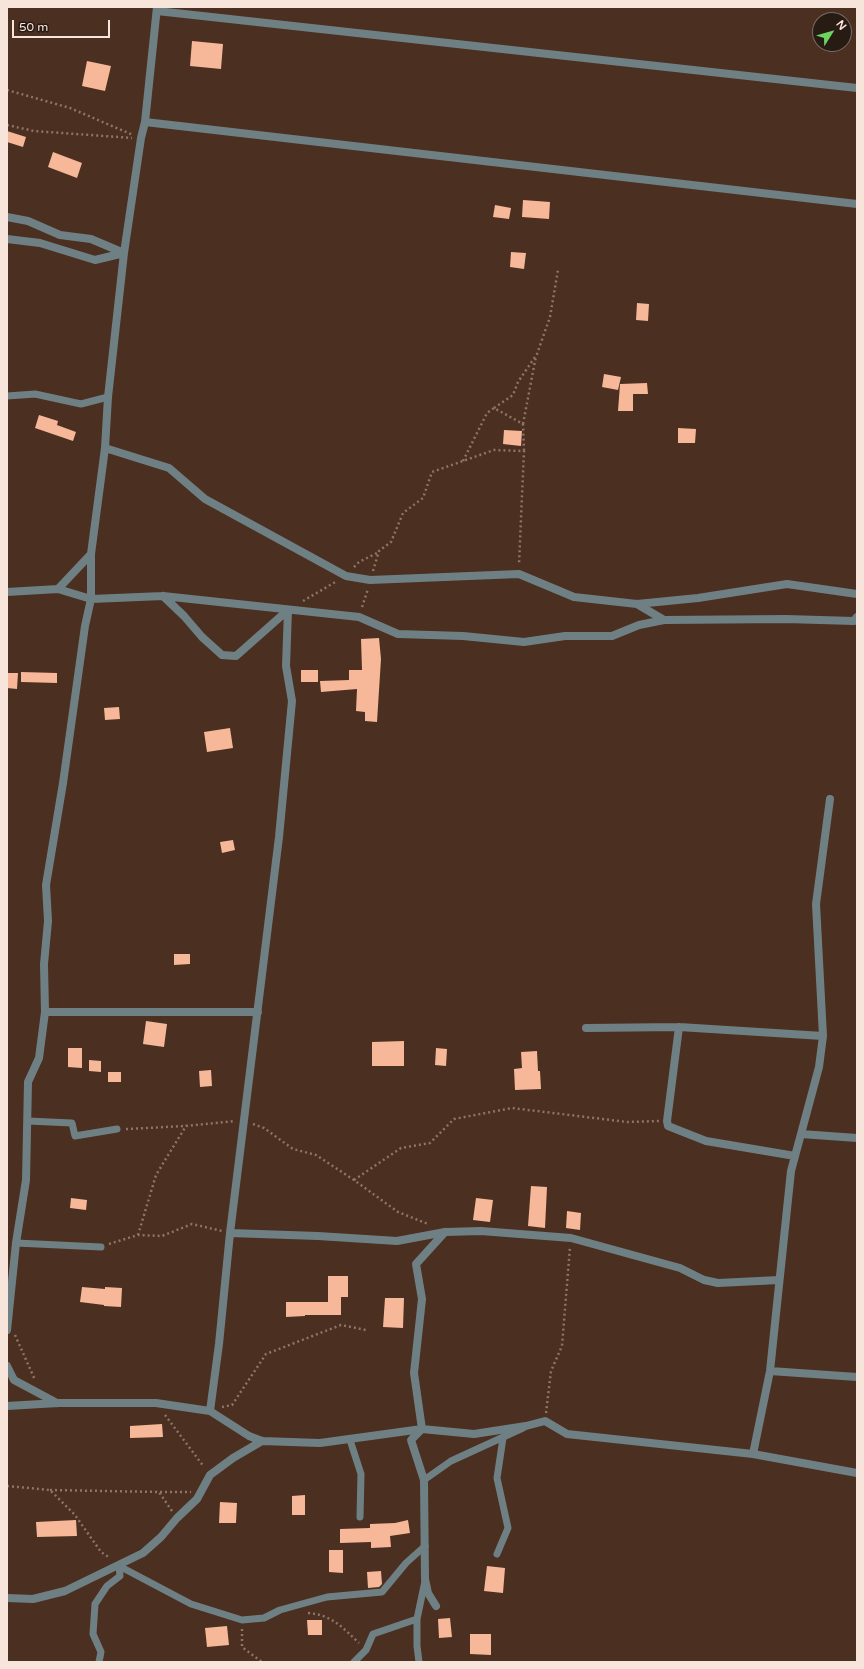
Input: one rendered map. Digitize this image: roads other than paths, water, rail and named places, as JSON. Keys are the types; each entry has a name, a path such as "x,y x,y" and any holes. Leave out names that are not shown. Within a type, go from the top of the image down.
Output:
{"street":[{"path":"7,1330 16,1243 26,1180 28,1082 40,1058 45,1012 44,964 48,921 46,885 63,783 85,626 91,599 91,554 105,448 108,397 124,253 141,138 145,122 157,9 857,88"},
{"path":"145,122 857,204"},
{"path":"7,218 28,221 60,235 91,239 124,253"},
{"path":"7,239 40,243 95,260 124,253"},
{"path":"105,448 169,468 205,498 346,576 370,580 519,574 574,597 637,604 698,598 787,584 857,594"},
{"path":"58,589 91,554"},
{"path":"7,592 58,589 91,599 162,596 359,617 398,634 462,636 524,642 565,636 612,636 639,625 664,620 786,619 854,621 857,617"},
{"path":"162,596 222,655 236,656 288,610"},
{"path":"637,604 664,620"},
{"path":"210,1411 219,1344 230,1233 279,837 292,700 286,666 288,610"},
{"path":"753,1454 770,1371 791,1171 819,1068 823,1036 816,904 830,799"},
{"path":"45,1012 258,1012"},
{"path":"586,1028 680,1027 823,1036"},
{"path":"680,1027 667,1121 668,1126 672,1129 706,1141 795,1156"},
{"path":"801,1134 857,1138"},
{"path":"230,1233 318,1236 397,1241 445,1232 481,1231 571,1238 680,1268 704,1280 718,1283 779,1280"},
{"path":"422,1429 414,1373 422,1299 416,1264 445,1232"},
{"path":"7,1366 14,1380 58,1403"},
{"path":"770,1371 857,1377"},
{"path":"7,1406 58,1403 156,1403 210,1411 249,1436 262,1441 320,1443 422,1429 474,1434 526,1426 545,1421 567,1434 753,1454 857,1473"},
{"path":"422,1429 411,1440 424,1480 425,1579 428,1593 436,1606"},
{"path":"7,1598 34,1599 65,1591 143,1553 197,1500 210,1475 233,1458 262,1441"}],"lane":[{"path":"7,396 35,394 81,404 108,397"},
{"path":"28,1121 72,1123 75,1136 117,1129"},
{"path":"16,1243 101,1247"},
{"path":"424,1480 451,1461 526,1426"},
{"path":"497,1554 508,1528 497,1478 503,1438"},
{"path":"350,1440 361,1474 360,1517"},
{"path":"119,1566 191,1604 242,1620 264,1618 280,1610 327,1597 382,1592 406,1563 425,1546"},
{"path":"99,1662 100,1652 93,1634 95,1604 107,1586 120,1576 119,1566"},
{"path":"419,1662 416,1619 425,1579"},
{"path":"354,1662 366,1650 373,1634 416,1619"}]}
